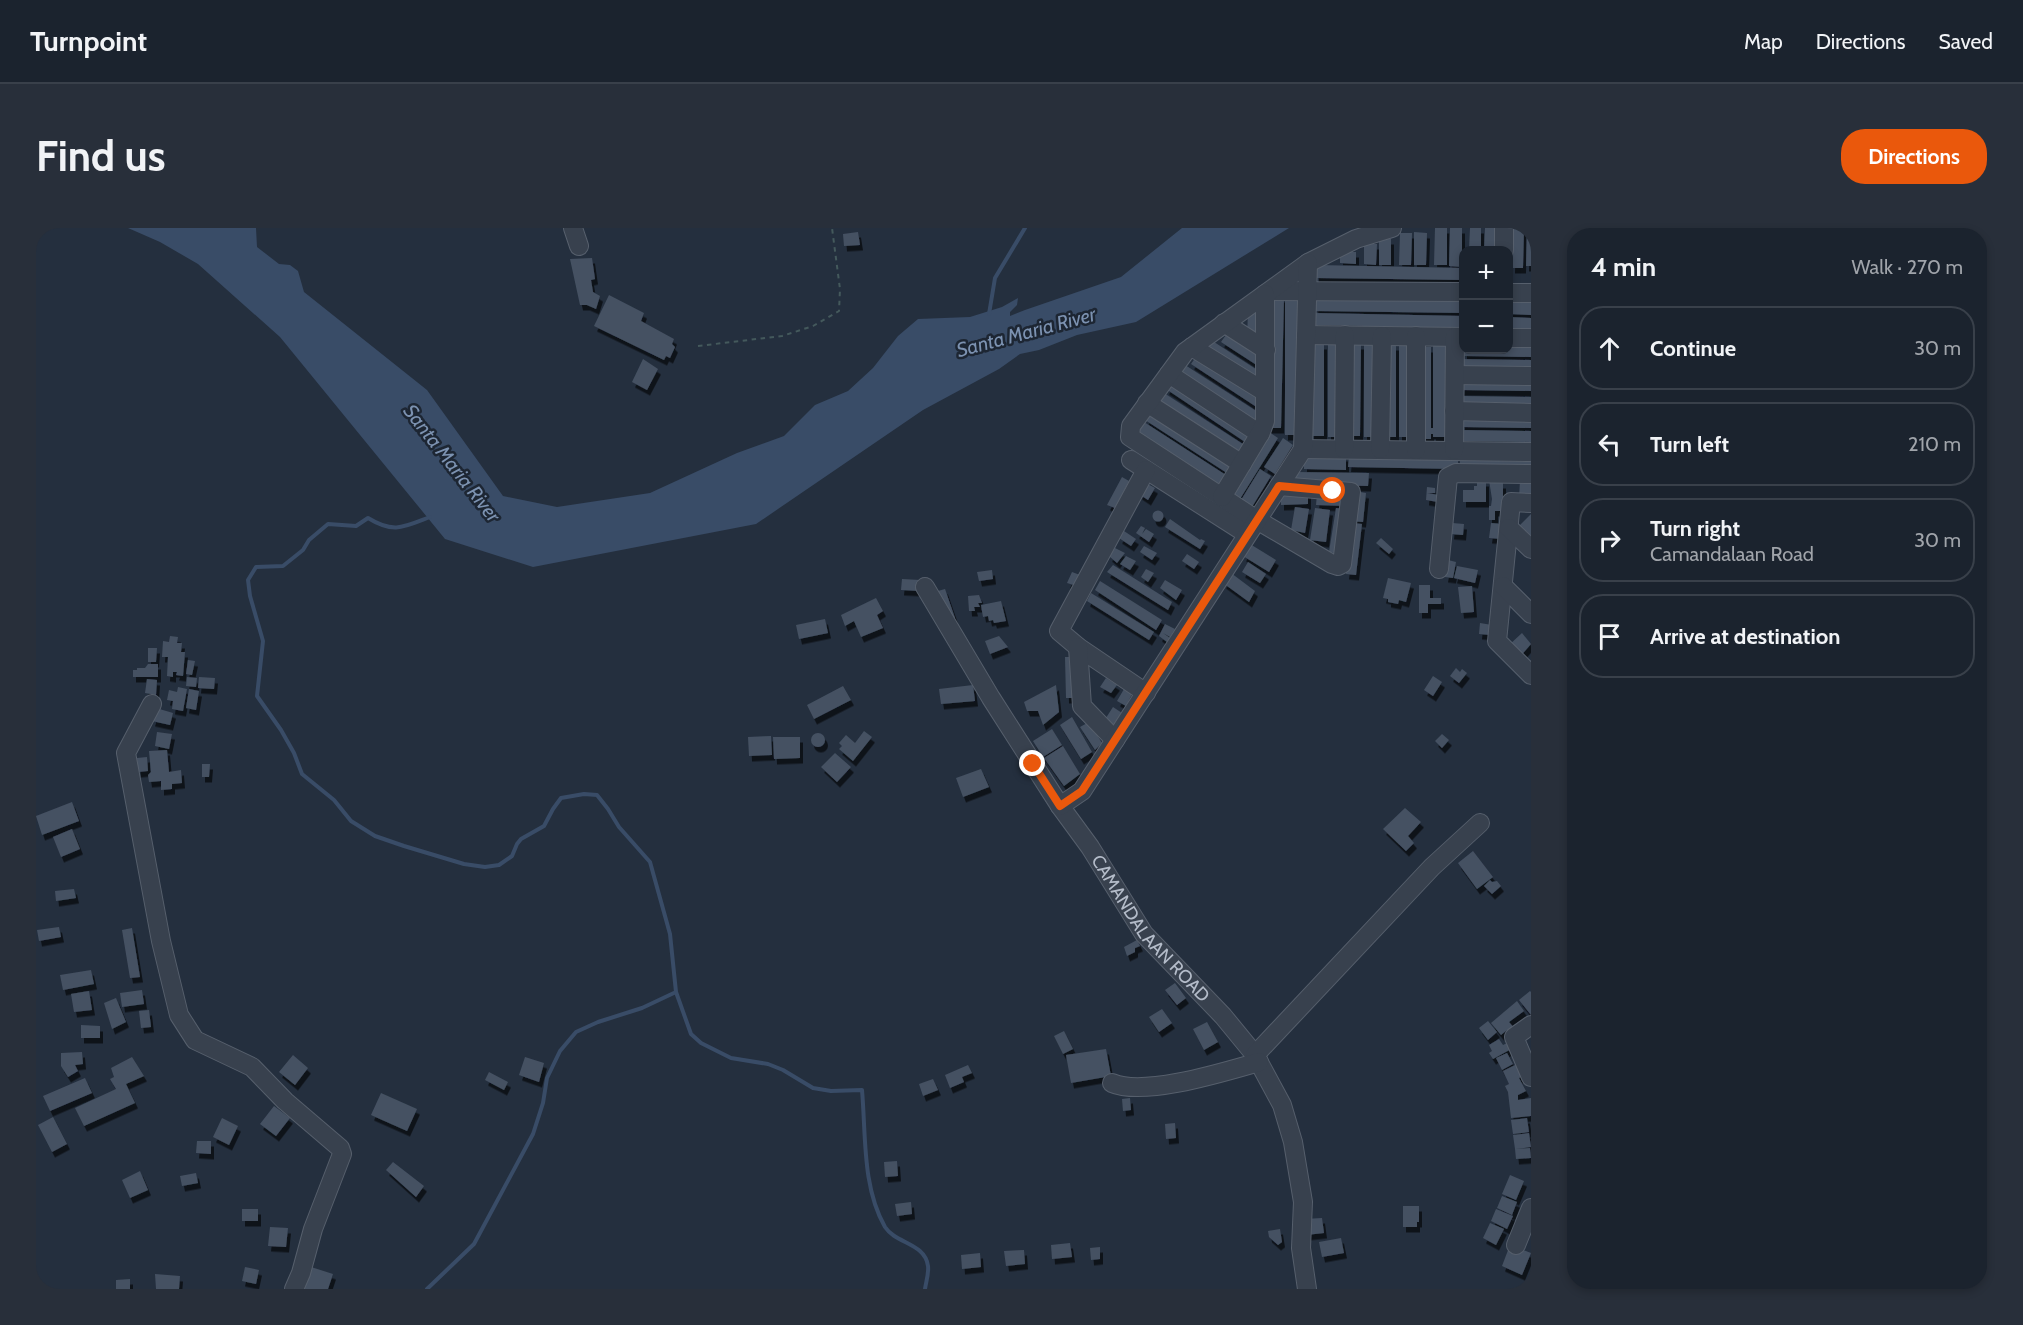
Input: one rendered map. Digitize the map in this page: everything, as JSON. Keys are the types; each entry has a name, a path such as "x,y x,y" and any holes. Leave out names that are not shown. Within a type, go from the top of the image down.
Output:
{"street":[{"path":"573,228 579,246"},
{"path":"1252,527 1222,497 1130,437 1131,426 1185,352 1308,263 1356,238 1392,228"},
{"path":"1504,228 1504,246"},
{"path":"1060,806 1082,791 1303,449 1308,263"},
{"path":"1267,293 1459,292"},
{"path":"1222,497 1260,434 1265,421 1267,293"},
{"path":"1513,293 1531,293"},
{"path":"1224,323 1266,350"},
{"path":"1306,335 1459,337 1455,375 1454,450"},
{"path":"1344,449 1345,335"},
{"path":"1380,449 1382,336"},
{"path":"1416,336 1416,450"},
{"path":"1513,338 1531,338"},
{"path":"1192,347 1264,392"},
{"path":"1169,374 1260,434"},
{"path":"1455,375 1531,376"},
{"path":"1147,404 1242,464"},
{"path":"1454,411 1531,413"},
{"path":"1303,449 1531,452"},
{"path":"1146,693 1078,647 1059,631 1138,465 1252,527 1332,564 1338,566 1342,564 1351,492 1279,486"},
{"path":"1439,570 1448,477 1456,473 1531,474"},
{"path":"1531,502 1511,502 1497,641 1531,675"},
{"path":"1509,528 1531,549"},
{"path":"1503,586 1531,614"},
{"name":"CAMANDALAAN ROAD","path":"925,588 1060,806 1090,847 1144,934 1223,1016 1257,1059 1282,1105 1293,1142 1303,1202 1300,1248 1307,1289"},
{"path":"1078,647 1082,706 1114,740"},
{"path":"152,704 126,753 161,941 179,1015 195,1040 252,1067 285,1101 340,1148 342,1154 313,1228 301,1273 294,1289"},
{"path":"1112,1083 1120,1087 1150,1086 1201,1078 1257,1059 1432,867 1480,824"},
{"path":"1531,1025 1514,1037 1531,1077"},
{"path":"1516,1245 1531,1208"}],"path":[{"path":"698,346 782,336 813,326 839,311 840,290 832,228"}],"water":[{"name":"Santa Maria River","path":"128,228 256,228 257,247 279,264 290,265 298,271 304,292 427,390 503,496 557,507 650,493 737,453 784,436 815,405 848,391 873,368 898,336 918,319 970,317 1002,307 1018,298 1017,305 1010,312 1010,316 1121,277 1182,228 1289,228 1136,322 1077,335 1039,350 1020,354 999,369 923,410 756,524 533,567 445,539 280,337 198,264 160,242"}],"building":[{"path":"1435,228 1447,228 1447,265 1434,265"},
{"path":"1450,228 1462,228 1459,267 1449,266"},
{"path":"1470,228 1481,228 1481,246 1469,246"},
{"path":"1485,228 1496,228 1495,246 1484,246"},
{"path":"1513,228 1524,228 1523,268 1513,268"},
{"path":"1527,228 1531,228 1531,266 1526,266"},
{"path":"858,232 860,245 844,246 843,234"},
{"path":"1414,232 1427,233 1426,265 1414,265"},
{"path":"1400,233 1412,233 1411,265 1399,265"},
{"path":"1379,239 1391,239 1391,265 1379,265"},
{"path":"1364,244 1377,244 1376,265 1364,264"},
{"path":"1340,252 1356,252 1356,264 1340,263"},
{"path":"592,258 595,279 591,280 593,292 600,296 596,309 580,305 570,259"},
{"path":"1316,265 1459,268 1459,280 1316,278"},
{"path":"609,295 644,313 641,321 674,339 672,344 675,347 670,358 666,356 664,360 594,326"},
{"path":"1269,297 1284,297 1281,428 1266,428"},
{"path":"1285,298 1297,298 1297,435 1285,435"},
{"path":"1316,298 1459,301 1459,313 1315,311"},
{"path":"1513,302 1531,303 1531,315 1513,314"},
{"path":"1248,311 1263,312 1262,338 1247,338"},
{"path":"1315,313 1459,316 1459,328 1315,325"},
{"path":"1513,317 1531,318 1531,330 1513,329"},
{"path":"1228,332 1262,354 1255,364 1221,342"},
{"path":"1211,340 1265,375 1258,384 1205,349"},
{"path":"1312,344 1324,344 1324,436 1311,436"},
{"path":"1348,344 1361,344 1360,436 1348,436"},
{"path":"1328,345 1340,345 1340,437 1328,437"},
{"path":"1364,345 1376,345 1376,437 1364,437"},
{"path":"1384,345 1396,345 1396,437 1384,437"},
{"path":"1399,345 1411,345 1411,437 1399,437"},
{"path":"1433,345 1445,345 1445,437 1433,437 1431,434 1431,439 1419,439 1419,347 1431,347 1431,428 1433,428"},
{"path":"1513,346 1531,346 1531,357 1464,356 1464,354 1513,354"},
{"path":"1198,354 1262,396 1255,406 1191,364"},
{"path":"643,359 658,369 647,390 632,382"},
{"path":"1462,359 1531,360 1531,371 1462,370"},
{"path":"1182,363 1264,416 1256,427 1175,374"},
{"path":"1172,380 1257,436 1251,446 1166,389"},
{"path":"1462,380 1531,380 1531,391 1461,390"},
{"path":"1164,393 1249,448 1242,458 1157,403"},
{"path":"1462,396 1531,397 1531,408 1462,407"},
{"path":"1152,410 1237,465 1230,475 1145,420"},
{"path":"1462,416 1531,417 1531,428 1462,427"},
{"path":"1144,422 1229,477 1222,487 1137,432"},
{"path":"1266,430 1278,438 1240,499 1228,491"},
{"path":"1461,430 1531,431 1531,442 1461,441"},
{"path":"1283,438 1293,445 1275,474 1264,467"},
{"path":"1304,455 1346,456 1346,470 1304,469"},
{"path":"1349,456 1458,458 1458,469 1348,467"},
{"path":"1460,460 1531,462 1531,473 1460,471"},
{"path":"1260,469 1271,476 1252,507 1241,500"},
{"path":"1295,472 1369,473 1368,486 1294,484"},
{"path":"1122,477 1129,481 1115,508 1107,505"},
{"path":"1489,480 1494,480 1494,483 1503,483 1503,511 1495,511 1495,520 1489,520 1489,506 1491,506 1492,499"},
{"path":"1520,480 1531,481 1531,500 1519,499"},
{"path":"1477,481 1486,481 1486,502 1463,502 1463,490 1474,490"},
{"path":"1146,483 1155,488 1148,500 1139,494"},
{"path":"1427,487 1435,488 1435,493 1427,493 1439,495 1438,502 1426,500"},
{"path":"1308,491 1308,504 1281,505 1281,492"},
{"path":"1354,491 1366,493 1363,522 1350,521"},
{"path":"1317,494 1346,495 1346,506 1316,505"},
{"path":"1295,507 1309,509 1305,533 1291,530"},
{"path":"1315,508 1330,510 1326,542 1310,540"},
{"path":"1336,508 1346,509 1340,554 1329,552"},
{"path":"1158,511 1162,512 1162,520 1158,521 1154,520 1153,516 1154,512"},
{"path":"1531,514 1531,536 1526,531 1523,533 1517,528"},
{"path":"1170,519 1200,540 1205,541 1200,549 1165,527"},
{"path":"1352,523 1362,524 1356,575 1346,574"},
{"path":"1452,523 1464,524 1463,535 1451,534"},
{"path":"1491,523 1503,524 1502,539 1489,538"},
{"path":"1141,526 1145,528 1142,534 1146,529 1154,534 1149,542 1136,533"},
{"path":"1124,531 1136,539 1131,546 1119,538"},
{"path":"1381,538 1393,549 1389,554 1376,543"},
{"path":"1250,544 1276,560 1269,572 1243,556"},
{"path":"1144,546 1157,553 1152,560 1140,552"},
{"path":"1115,548 1125,553 1117,563 1109,556"},
{"path":"1187,554 1199,562 1194,569 1182,561"},
{"path":"1126,556 1136,561 1130,570 1120,564"},
{"path":"1448,560 1456,562 1453,578 1445,577"},
{"path":"1248,562 1266,574 1260,583 1242,572"},
{"path":"1113,565 1172,602 1168,610 1107,572"},
{"path":"1457,566 1478,570 1475,583 1454,578"},
{"path":"1146,569 1154,573 1148,582 1141,577"},
{"path":"992,570 993,579 979,581 977,572"},
{"path":"1072,572 1080,575 1077,586 1067,583"},
{"path":"1231,573 1255,591 1249,602 1223,583"},
{"path":"1388,578 1411,583 1406,602 1399,600 1398,604 1388,602 1388,599 1383,598"},
{"path":"902,579 920,580 920,591 901,590"},
{"path":"1165,580 1182,590 1176,600 1160,588"},
{"path":"1100,581 1162,620 1156,630 1095,590"},
{"path":"1419,585 1430,585 1430,598 1441,598 1441,604 1428,604 1428,613 1419,613"},
{"path":"1472,586 1474,612 1461,613 1458,587"},
{"path":"945,589 955,618 948,620 938,591"},
{"path":"1091,593 1154,632 1149,640 1087,601"},
{"path":"979,595 982,603 978,603 980,607 974,607 975,611 969,611 968,596"},
{"path":"876,598 883,611 877,615 883,628 861,637 854,621 845,626 841,615"},
{"path":"1001,601 1006,621 994,623 993,620 989,621 988,616 983,617 981,605"},
{"path":"825,619 828,633 799,639 796,625"},
{"path":"1480,623 1492,625 1491,635 1479,634"},
{"path":"1165,624 1175,629 1170,637 1163,633 1170,638 1167,642 1159,636"},
{"path":"1522,633 1531,644 1519,658 1508,646"},
{"path":"170,636 178,637 177,643 182,643 181,652 185,652 183,676 173,672 173,677 167,676 168,657 162,657 163,641 169,642"},
{"path":"999,636 1008,647 990,654 985,641"},
{"path":"148,648 157,648 156,662 148,662"},
{"path":"1065,657 1075,657 1077,698 1066,698"},
{"path":"188,660 195,661 192,675 186,674"},
{"path":"148,664 158,664 158,677 133,677 133,670 145,668"},
{"path":"1456,668 1460,672 1462,669 1467,673 1459,683 1450,676"},
{"path":"1433,676 1442,682 1433,696 1424,690"},
{"path":"187,677 197,678 196,687 186,686"},
{"path":"199,677 215,678 214,689 198,688"},
{"path":"1106,678 1117,685 1111,693 1100,687"},
{"path":"147,679 157,680 156,695 145,693"},
{"path":"973,685 975,701 941,704 939,689"},
{"path":"1056,685 1059,712 1043,725 1038,711 1027,711 1024,702"},
{"path":"843,686 851,700 814,719 807,705"},
{"path":"178,687 187,689 183,711 172,709 173,701 167,700 169,690 177,692"},
{"path":"189,689 199,691 196,710 186,708"},
{"path":"1124,689 1132,694 1126,706 1117,701"},
{"path":"1113,707 1122,713 1110,730 1102,724"},
{"path":"156,708 173,713 170,725 152,721"},
{"path":"1072,717 1092,752 1081,759 1060,725"},
{"path":"1089,722 1102,743 1095,750 1080,727"},
{"path":"1052,729 1062,745 1043,757 1033,741"},
{"path":"864,731 872,737 853,761 839,749 842,746 839,743 846,735 855,743"},
{"path":"157,732 172,734 169,749 155,746"},
{"path":"818,733 823,735 825,740 823,745 818,747 813,745 811,740 813,735"},
{"path":"1442,734 1449,740 1442,748 1435,741"},
{"path":"771,736 772,755 749,756 748,737"},
{"path":"773,737 800,737 800,758 774,759"},
{"path":"1063,746 1080,774 1064,786 1044,758"},
{"path":"167,750 169,772 181,770 182,783 172,784 172,789 161,790 161,781 149,782 148,775 151,772 149,751"},
{"path":"835,753 851,767 837,782 821,767"},
{"path":"147,757 148,771 138,772 137,758"},
{"path":"202,764 210,764 209,777 202,777"},
{"path":"981,769 989,787 963,797 956,778"},
{"path":"72,802 79,821 42,835 36,816"},
{"path":"1405,808 1421,822 1408,836 1414,843 1406,851 1383,829"},
{"path":"72,829 80,849 61,857 53,837"},
{"path":"1473,851 1493,877 1477,889 1458,863"},
{"path":"1490,880 1497,881 1501,886 1492,894 1484,886"},
{"path":"74,889 76,898 56,901 55,891"},
{"path":"59,927 61,937 39,941 37,930"},
{"path":"132,928 140,977 130,978 122,930"},
{"path":"1137,940 1140,946 1127,956 1124,947"},
{"path":"91,970 94,984 63,990 60,975"},
{"path":"1175,983 1186,998 1177,1005 1165,990"},
{"path":"142,990 144,1004 122,1007 120,993"},
{"path":"89,991 92,1010 74,1012 71,994"},
{"path":"1531,992 1531,1015 1519,1000"},
{"path":"116,998 126,1022 112,1029 104,1003"},
{"path":"1517,1001 1524,1011 1509,1022 1515,1029 1509,1033 1507,1030 1501,1035 1491,1023"},
{"path":"1162,1009 1172,1023 1159,1032 1149,1017"},
{"path":"149,1010 151,1027 141,1028 139,1011"},
{"path":"1488,1021 1497,1032 1488,1040 1479,1028"},
{"path":"1207,1022 1218,1042 1204,1050 1193,1029"},
{"path":"81,1025 100,1026 100,1038 81,1038"},
{"path":"1064,1031 1073,1049 1063,1054 1054,1036"},
{"path":"1499,1039 1503,1045 1509,1042 1513,1048 1493,1059 1489,1053 1492,1051 1489,1045"},
{"path":"1106,1049 1111,1076 1071,1083 1066,1055"},
{"path":"82,1052 83,1064 75,1065 78,1071 68,1077 61,1066 61,1053"},
{"path":"1507,1053 1513,1064 1502,1070 1496,1058"},
{"path":"293,1055 308,1068 295,1085 279,1072"},
{"path":"132,1057 144,1076 126,1084 135,1103 84,1126 75,1108 116,1089 110,1079 114,1077 111,1068"},
{"path":"525,1057 544,1063 539,1082 519,1075"},
{"path":"1519,1063 1525,1075 1519,1078 1526,1091 1518,1095 1518,1100 1531,1098 1531,1116 1511,1118 1508,1092 1505,1086 1509,1084 1503,1071"},
{"path":"968,1065 972,1073 962,1077 964,1082 950,1088 945,1075"},
{"path":"489,1072 508,1082 504,1090 485,1080"},
{"path":"85,1078 92,1093 50,1111 43,1096"},
{"path":"933,1079 938,1090 923,1096 919,1084"},
{"path":"381,1093 417,1109 407,1131 371,1115"},
{"path":"1130,1098 1131,1110 1123,1111 1122,1099"},
{"path":"274,1106 290,1118 276,1136 260,1124"},
{"path":"53,1117 67,1144 52,1152 38,1125"},
{"path":"222,1118 238,1126 229,1145 213,1137"},
{"path":"1527,1118 1529,1132 1513,1134 1511,1120"},
{"path":"1175,1123 1176,1138 1166,1139 1165,1124"},
{"path":"1529,1133 1531,1147 1515,1149 1513,1135"},
{"path":"197,1141 211,1141 211,1154 196,1153"},
{"path":"1530,1148 1531,1158 1516,1159 1515,1149"},
{"path":"897,1161 898,1176 885,1177 884,1162"},
{"path":"393,1162 424,1186 416,1197 386,1170"},
{"path":"140,1171 148,1190 130,1198 122,1180"},
{"path":"196,1173 198,1183 182,1186 180,1176"},
{"path":"1510,1175 1524,1181 1516,1200 1502,1194"},
{"path":"1502,1196 1517,1202 1512,1215 1497,1208"},
{"path":"911,1202 912,1214 897,1216 895,1204"},
{"path":"1403,1206 1419,1206 1417,1227 1403,1227"},
{"path":"242,1209 258,1209 258,1221 242,1221"},
{"path":"1496,1209 1513,1216 1507,1229 1491,1221"},
{"path":"1322,1218 1324,1233 1306,1235 1305,1219"},
{"path":"1490,1223 1504,1229 1496,1245 1483,1238"},
{"path":"270,1227 288,1228 286,1247 268,1246"},
{"path":"1280,1229 1282,1242 1278,1245 1269,1237 1268,1231"},
{"path":"1341,1238 1344,1253 1322,1257 1319,1242"},
{"path":"1070,1243 1072,1257 1052,1259 1051,1245"},
{"path":"1510,1245 1531,1253 1522,1275 1502,1266"},
{"path":"1100,1247 1100,1259 1091,1260 1090,1248"},
{"path":"1024,1250 1025,1264 1006,1266 1004,1251"},
{"path":"980,1253 981,1267 962,1269 961,1255"},
{"path":"245,1267 259,1270 256,1284 242,1281"},
{"path":"311,1267 333,1274 328,1289 303,1289"},
{"path":"155,1274 180,1276 179,1289 156,1289"},
{"path":"130,1279 130,1289 116,1289 116,1280"}],"waterway":[{"path":"989,314 995,278 1025,228"},
{"path":"430,517 399,527 385,526 368,518 356,526 328,524 309,540 303,550 283,566 256,567 248,580 250,596 263,641 257,696 281,730 294,753 302,774 334,800 351,821 375,836 464,864 485,867 499,865 512,856 521,839 544,826 561,798 584,794 597,795 619,827 650,862 670,934 676,992 691,1034 701,1043 731,1058 768,1064 813,1088 831,1091 862,1090 866,1160 872,1195 885,1227 890,1233 916,1248 926,1258 928,1275 925,1289"},
{"path":"427,1289 474,1244 533,1134 543,1103 547,1078 560,1051 576,1032 598,1022 642,1008 676,992"}],"route":[{"path":"1033,764 1060,806 1082,791 1279,486 1333,491"}]}
